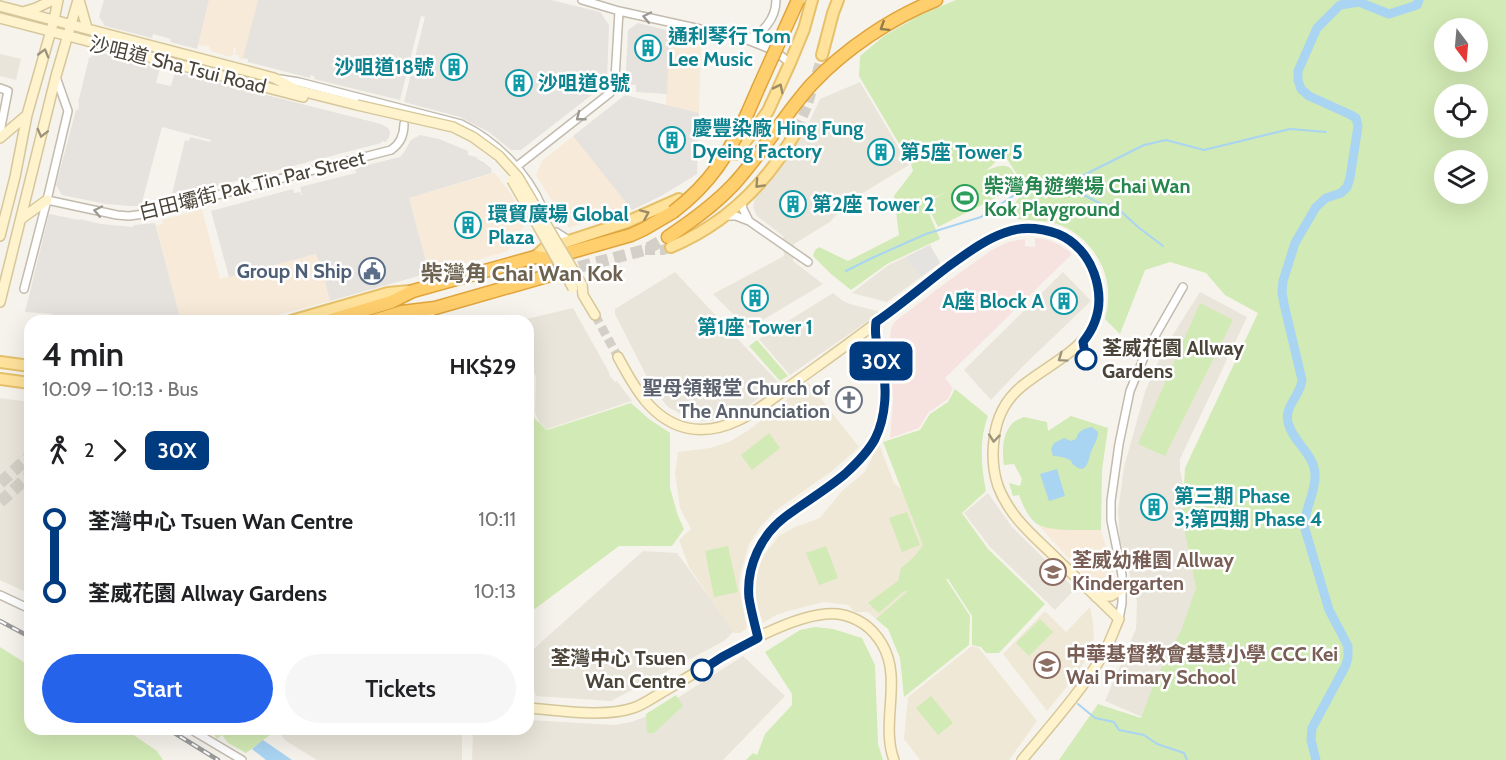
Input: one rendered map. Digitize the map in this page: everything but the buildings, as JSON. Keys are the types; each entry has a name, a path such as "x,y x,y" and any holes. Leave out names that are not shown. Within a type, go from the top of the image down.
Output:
{"highway":[{"path":"567,246 631,235 673,212 704,184 730,148 798,0"},
{"path":"670,242 733,185 813,83 834,64 886,25 936,0"},
{"path":"347,315 391,302 413,291 544,254"},
{"path":"392,315 435,308 561,272"}],"main road":[{"path":"735,154 768,111 804,29 812,0"},
{"path":"822,55 838,0"},
{"path":"670,242 706,230 742,202 775,166 797,130"},
{"path":"567,246 679,198"},
{"path":"313,315 388,294 413,291"},
{"path":"425,315 435,308"},
{"path":"0,362 24,365"},
{"path":"0,379 24,382"}],"street":[{"path":"0,6 23,12 36,12 53,0"},
{"path":"0,236 27,115 58,0"},
{"path":"0,302 56,76 79,0"},
{"path":"79,0 87,28"},
{"path":"582,0 619,11 745,39 775,51 790,63"},
{"path":"745,39 756,35 768,24 776,6 776,0"},
{"path":"516,166 610,93 615,79 619,11"},
{"name":"沙咀道 Sha Tsui Road","path":"36,12 54,20 453,122 472,130 516,166 542,207"},
{"name":"沙咀道 Sha Tsui Road","path":"0,18 68,37 357,107 450,132 472,142 513,180 595,315"},
{"path":"64,47 84,40"},
{"path":"24,289 68,111 56,76"},
{"name":"沙咀道 Sha Tsui Road","path":"274,78 297,92"},
{"path":"4,90 4,132"},
{"path":"0,138 4,132 27,115"},
{"name":"白田壩街 Pak Tin Par Street","path":"47,200 117,215 144,214 391,150 401,139 404,124"},
{"path":"21,219 47,200"},
{"path":"742,202 749,221"},
{"path":"725,216 736,216 749,221 808,262"},
{"path":"618,357 638,391 651,408 665,419 687,428 702,430 728,424 752,413 856,338 964,255 985,242 1005,232 1017,230 1041,229 1063,236 1080,250 1094,272 1100,301 1095,322 1083,342 1020,387 1010,399 999,415 995,428 993,459 997,482 1013,515 1119,619"},
{"path":"556,232 567,246"},
{"path":"1022,760 1084,683 1104,652 1119,619 1123,588 1111,520 1111,501 1119,444 1130,391 1147,350 1184,287"},
{"path":"758,638 749,595 750,575 758,548 783,518 852,467 874,439 882,417 885,391 882,363 877,351 876,322"},
{"path":"856,338 869,342 877,351"},
{"path":"1096,597 1111,596 1123,588"},
{"path":"0,595 24,606"},
{"path":"534,708 605,712 630,709 722,657 797,620 836,614 862,621 882,644 888,657 891,684 889,734 894,760"},
{"path":"200,735 242,760"}],"shaded area":[{"path":"104,0 209,0 197,49 170,42 171,39 153,34 152,38 105,26 99,17"},
{"path":"209,0 258,0 243,60 239,59 239,55 235,55 236,48 230,57 211,51 209,46 198,45"},
{"path":"258,0 551,0 600,12 609,25 607,83 521,150 511,150 489,132 460,117 404,102 425,17 421,16 400,100 314,79 315,77 311,75 310,78 248,62 248,59 243,58"},
{"name":"通利琴行 Tom Lee Music","path":"638,23 670,31 667,94 636,92 636,85 625,84 628,30"},
{"path":"670,31 701,39 699,113 666,105"},
{"path":"99,52 160,68 156,83 171,86 175,72 381,124 388,128 389,137 386,142 382,141 171,198 185,140 189,141 190,137 210,142 211,140 162,127 141,206 106,204 62,195 56,185 76,110 79,107 89,58"},
{"path":"0,54 21,59 16,80 0,76"},
{"path":"860,82 909,165 848,202 830,222 794,244 793,261 823,284 748,329 713,294 784,256 783,236 757,216 753,207 755,197 774,177 793,150 820,99"},
{"path":"625,95 699,113 697,174 663,195 632,210 573,136"},
{"path":"420,135 439,139 468,151 468,155 476,157 492,169 492,173 409,198 429,273 330,301 316,254 229,277 211,211 293,189 294,193 300,192 302,195 300,187 356,173 355,168 400,157 411,140"},
{"path":"573,136 629,206 569,228 536,175 542,161"},
{"path":"495,173 511,194 524,225 508,251 429,274 409,198"},
{"path":"202,209 220,279 317,254 330,301 278,315 179,315 156,225 163,224 162,220"},
{"path":"49,214 101,224 133,227 155,223 179,315 52,315 25,312"},
{"path":"1035,238 1051,241 1070,252 1071,255 945,378 953,388 948,399 928,413 919,428 890,438 893,402 890,338 893,324 992,250 1008,242 1025,239 1025,246 1035,247"},
{"path":"930,245 940,263 887,302 852,293 887,266"},
{"path":"930,245 940,263 921,277 906,257"},
{"path":"675,272 779,383 736,413 716,420 701,421 684,416 668,407 652,387 615,314 615,309"},
{"name":"荃威花園 Allway Gardens","path":"1063,272 1091,301 991,400 964,370"},
{"name":"荃威花園 Allway Gardens","path":"1200,292 1247,317 1180,459 1187,504 1211,582 1149,720 1105,701 1136,629 1137,601 1120,539 1118,511 1124,467 1145,392 1167,344"},
{"path":"833,293 850,304 881,312 790,375 759,339"},
{"path":"573,308 609,375 615,382 617,381 632,401 547,429 539,422 535,412 534,317"},
{"path":"808,382 859,447 832,471 775,511 761,526 749,544 739,584 747,628 740,633 734,633 689,567 679,540 691,529 680,508 675,474 678,452 710,448 729,442 749,430"},
{"path":"0,398 24,401 24,591 0,580"},
{"path":"879,444 894,483 923,506 938,567 876,619 868,612 855,612 848,605 824,602 776,615 763,623 756,601 756,584 758,569 764,555 779,536 795,527 820,518 843,490 865,472"},
{"path":"988,493 1012,527 1075,589 1055,610 990,547 964,513"},
{"path":"1039,526 1101,530 1115,579 1111,590 1108,592 1095,587"},
{"name":"荃灣中心 Tsuen Wan Centre","path":"643,551 677,553 734,631 724,641 611,701 536,696 534,649"},
{"name":"中華基督教會基慧小學 CCC Kei Wai Primary School","path":"1090,607 1094,636 1090,652 1076,676 1047,711 1003,654 1045,611 1066,632"},
{"path":"972,646 979,648 1037,721 1009,760 920,760 904,739 908,697"},
{"name":"荃灣中心 Tsuen Wan Centre","path":"743,656 785,696 723,760 472,760 473,735 534,735 534,720 615,725 645,717"},
{"path":"281,735 462,735 462,760 317,760 286,741"}],"green space":[{"path":"956,0 1506,0 1506,760 1059,760 1098,704 1141,718 1156,678 1181,631 1196,588 1182,517 1185,468 1258,313 1225,295 1206,273 1170,262 1145,270 1120,334 1105,319 1108,301 1106,276 1088,244 1057,224 1017,219 1008,212 1026,189 1004,154 986,171 1000,166 1011,168 1014,179 1005,193 938,227 926,203 946,192 924,202 940,239 887,264 851,290 813,256 815,250 819,247 848,261 899,235 894,196 913,171 859,76 860,56 884,36 920,15"},
{"path":"1200,303 1233,320 1165,456 1138,444"},
{"path":"757,340 788,376 780,381 749,346"},
{"path":"955,389 988,416 983,434 982,453 986,491 962,513 988,549 1045,604 999,653 986,653 981,647 972,645 972,616 946,579 970,616 969,645 904,697 900,658 888,629 876,619 909,590 903,592 879,613 868,603 898,581 901,568 915,556 923,545 883,442 920,430 930,414 948,402"},
{"path":"631,403 670,433 670,488 684,529 672,546 619,546 534,610 534,417 547,430"},
{"path":"1071,416 1108,428 1102,470 1101,530 1047,528 1037,524 1027,513 1019,495 1013,496 1009,483 1020,486 1022,479 1014,464 1004,465 1004,439 1013,422 1024,417 1047,422 1048,431"},
{"path":"769,433 780,448 752,470 741,455"},
{"path":"907,512 920,545 902,552 889,518"},
{"path":"728,546 738,592 714,597 705,551"},
{"path":"826,546 838,578 819,585 806,553"},
{"path":"1040,619 1053,632 1029,656 1016,643"},
{"path":"815,627 833,629 862,638 875,665 878,744 883,760 746,760 753,753 757,755 765,734 792,705 792,694 765,652 800,630"},
{"path":"0,647 24,662 24,735 134,735 157,751 163,760 0,760"},
{"path":"676,695 683,706 654,733 647,733 646,714"},
{"path":"931,696 953,723 938,735 916,708"},
{"path":"222,735 270,735 246,753 228,743"}],"water":[{"path":"1092,427 1098,435 1084,468 1078,468 1068,459 1053,456 1051,449 1054,443 1064,438 1071,441 1076,439 1082,430"},
{"path":"1057,469 1065,496 1049,501 1040,474"},
{"path":"263,740 292,760 266,760 252,749"}],"pier":[{"path":"45,0 94,0 8,319 0,317 0,184"}],"waterway":[{"path":"1316,760 1311,740 1312,728 1346,665 1348,646 1329,610 1305,529 1315,475 1308,454 1294,436 1288,422 1288,411 1302,380 1282,292 1283,281 1295,243 1316,207 1326,198 1341,193 1347,187 1358,126 1356,118 1309,96 1301,89 1298,71 1317,28 1340,5 1359,2 1389,14 1417,5 1419,0"},
{"path":"1058,188 1144,145 1166,140 1204,150 1290,129 1326,132"},
{"path":"846,271 926,234 981,217 1016,194 1030,189 1057,189 1084,195 1103,205 1115,206 1163,246"},
{"path":"1078,704 1095,718 1114,722 1119,730 1144,735 1157,744 1184,753 1187,760"}],"tunnel":[{"path":"797,130 808,104 822,55"},
{"path":"579,267 645,250 668,237"},
{"path":"645,250 663,250 671,247"},
{"path":"595,315 618,357"},
{"path":"0,483 24,461"},
{"path":"0,502 24,480"}],"railway":[{"path":"0,621 24,634"},
{"path":"178,735 218,760"}],"bus line":[{"name":"30X","path":"702,670 758,638 749,595 750,575 758,548 783,518 839,479 852,467 874,439 880,424 885,391 882,363 877,351 876,322 964,255 985,242 1005,232 1041,229 1063,236 1073,243 1086,257 1094,272 1100,301 1095,322 1083,342 1086,359"}],"place":[{"name":"通利琴行 Tom Lee Music","path":"648,48"},
{"name":"沙咀道18號","path":"454,67"},
{"name":"沙咀道8號","path":"519,83"},
{"name":"慶豐染廠 Hing Fung Dyeing Factory","path":"672,140"},
{"name":"第5座 Tower 5","path":"881,152"},
{"name":"柴灣角遊樂場 Chai Wan Kok Playground","path":"965,198"},
{"name":"第2座 Tower 2","path":"793,204"},
{"name":"環貿廣場 Global Plaza","path":"468,225"},
{"name":"Group N Ship","path":"372,271"},
{"name":"第1座 Tower 1","path":"755,298"},
{"name":"A座 Block A","path":"1064,301"},
{"name":"荃威花園 Allway Gardens","path":"1086,359"},
{"name":"聖母領報堂 Church of The Annunciation","path":"849,400"},
{"name":"第三期 Phase 3;第四期 Phase 4","path":"1154,507"},
{"name":"荃威幼稚園 Allway Kindergarten","path":"1053,572"},
{"name":"中華基督教會基慧小學 CCC Kei Wai Primary School","path":"1047,665"},
{"name":"荃灣中心 Tsuen Wan Centre","path":"702,670"}],"district":[{"name":"柴灣角 Chai Wan Kok","path":"522,273"}]}
